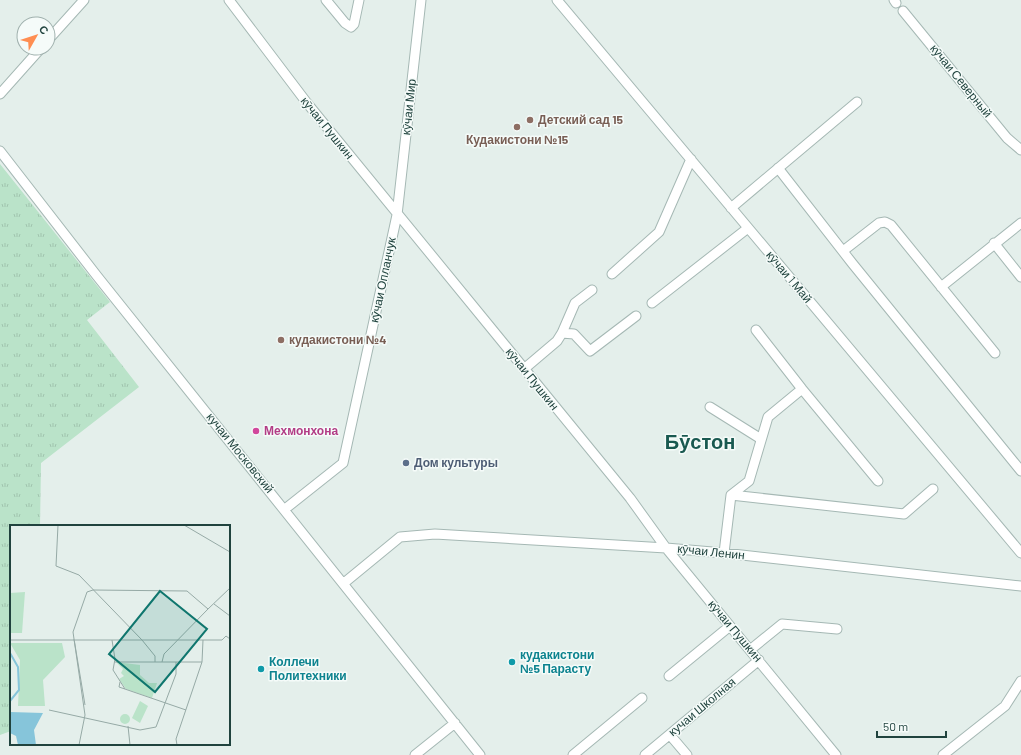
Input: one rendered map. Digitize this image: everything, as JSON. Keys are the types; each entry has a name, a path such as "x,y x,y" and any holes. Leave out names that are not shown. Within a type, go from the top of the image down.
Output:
{"street":[{"path":"56,31 84,0"},
{"name":"кӯчаи Пушкин","path":"229,0 307,103 397,215 634,503 666,548 836,755"},
{"path":"326,0 345,23 351,27 354,24 359,0"},
{"name":"кӯчаи Мир","path":"397,215 421,0"},
{"name":"кӯчаи 1 Май","path":"557,0 1021,553"},
{"name":"кӯчаи Северный","path":"903,11 1007,138 1021,150"},
{"path":"0,94 34,56"},
{"path":"731,208 857,102"},
{"name":"кучаи Московский","path":"0,151 97,276 480,755"},
{"path":"612,274 659,232 691,159"},
{"path":"778,168 843,251 1021,471"},
{"name":"кӯчаи Опланчук","path":"284,509 343,463 397,215"},
{"path":"843,251 879,223 885,222 891,225 995,353"},
{"path":"941,287 994,243 1021,223"},
{"path":"652,303 748,228"},
{"path":"994,243 1021,277"},
{"path":"524,369 557,341 562,334 575,303 592,290"},
{"path":"562,334 574,334 590,351 636,316"},
{"path":"756,330 878,481"},
{"path":"724,553 731,495 749,481 768,417 802,388"},
{"path":"710,407 761,439"},
{"path":"731,495 904,514 933,489"},
{"name":"кӯчаи Ленин","path":"344,583 400,536 435,534 724,553 1021,586"},
{"path":"750,650 782,624 837,629"},
{"path":"669,676 730,626"},
{"name":"кучаи Школная","path":"645,755 759,660"},
{"path":"943,755 1005,706 1021,681"},
{"path":"573,755 642,698"},
{"path":"415,755 455,724"},
{"path":"670,735 686,755"}],"green space":[{"path":"0,164 110,302 87,320 139,387 41,463 40,525 10,525 10,731 0,735"}],"place":[{"name":"Детский сад 15","path":"530,120"},
{"name":"Кудакистони №15","path":"517,127"},
{"name":"кудакистони №4","path":"281,340"},
{"name":"Мехмонхона","path":"256,431"},
{"name":"Дом культуры","path":"406,463"},
{"name":"кудакистони №5 Парасту","path":"512,662"},
{"name":"Коллечи Политехники","path":"261,669"}],"district":[{"name":"Бӯстон","path":"700,442"}]}
